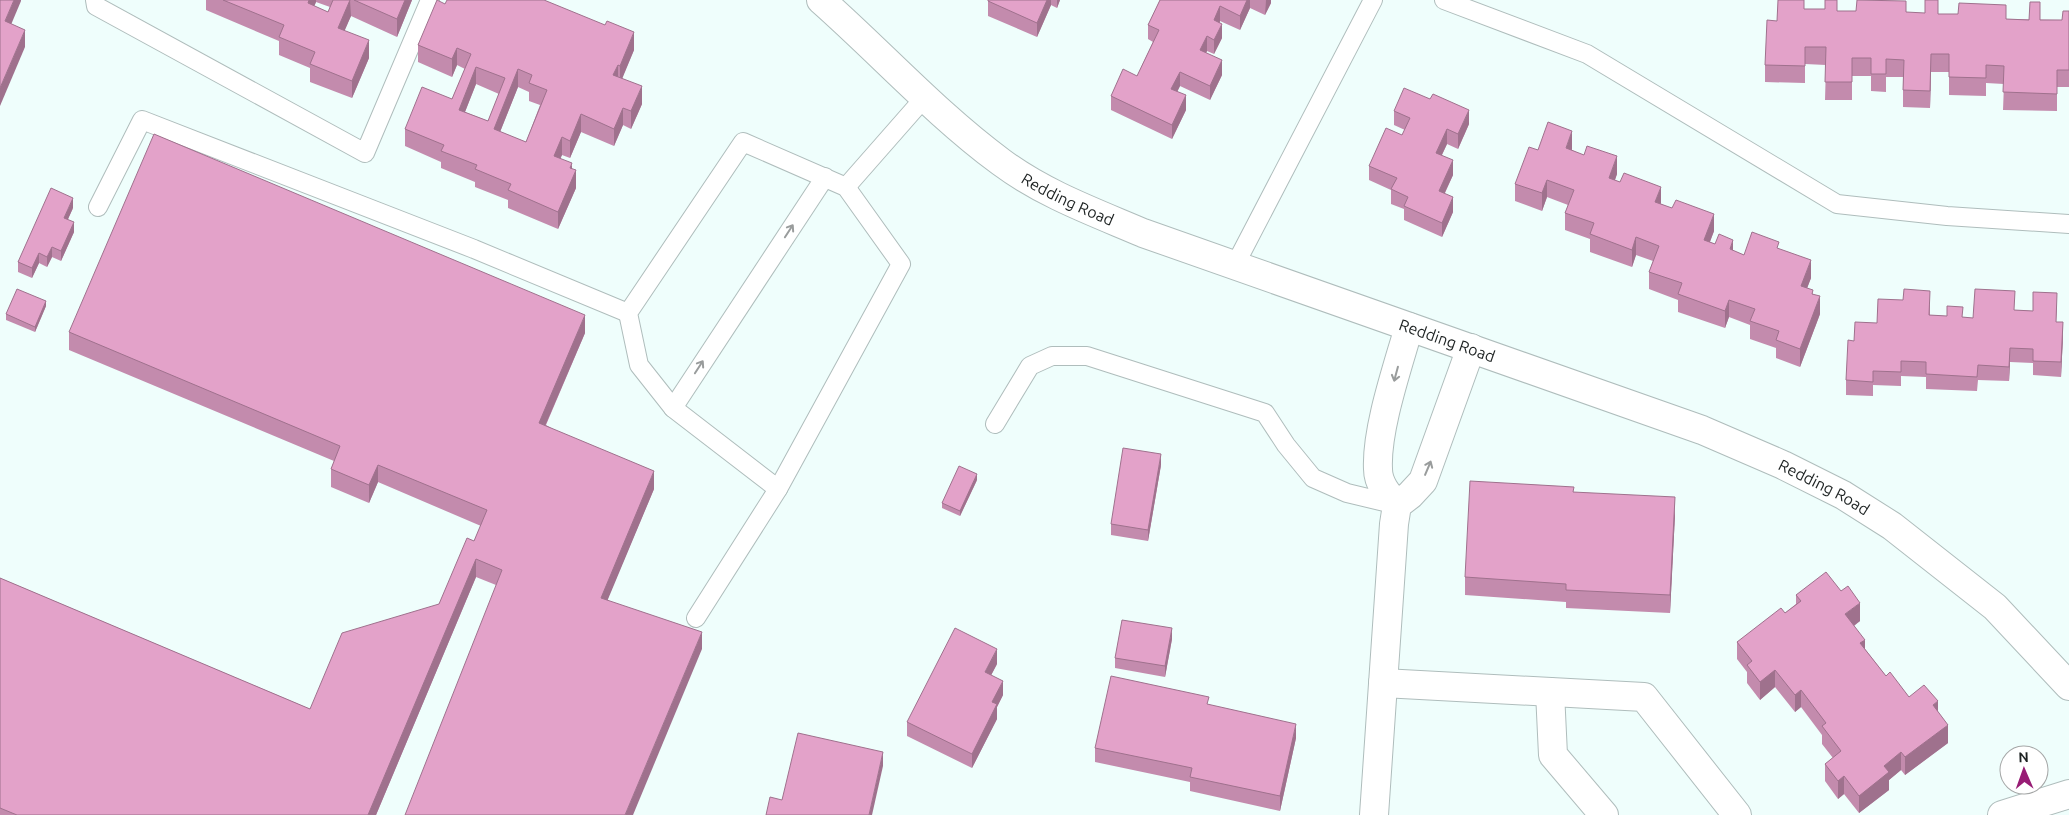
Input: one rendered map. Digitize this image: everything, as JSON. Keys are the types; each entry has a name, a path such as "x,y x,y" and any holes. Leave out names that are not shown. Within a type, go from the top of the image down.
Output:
{"street":[{"name":"Redding Road","path":"821,0 872,45 925,98 1001,162 1063,199 1143,233 1702,430 1783,465 1843,496 1892,526 1995,607 2067,681"},
{"path":"1398,505 1384,491 1378,470 1383,429 1409,327"},
{"path":"1374,815 1394,524 1398,505 1423,481 1471,348"},
{"path":"1383,683 1644,697 1737,815"},
{"path":"1550,692 1553,755 1604,815"},
{"path":"2002,815 2069,794"}],"lane":[{"path":"95,0 96,6 365,153 430,0"},
{"path":"1235,265 1372,0"},
{"path":"1444,0 1587,54 1836,204 1947,216 2069,224"},
{"path":"846,187 925,98"},
{"path":"98,207 142,120 474,249 628,313"},
{"path":"696,618 778,489 901,264 846,187 743,142 628,313 638,365 672,408 778,489"},
{"path":"672,408 825,177"},
{"path":"995,424 1030,366 1052,356 1087,356 1265,413 1286,445 1313,478 1346,493 1398,505"}],"building":[{"path":"0,0 14,0 5,21 25,30 0,88"},
{"path":"223,0 309,0 308,3 328,12 333,0 350,0 338,28 369,40 352,81 310,64 315,52 279,37 284,25"},
{"path":"354,0 405,0 397,19"},
{"path":"437,0 445,4 447,0 544,0 605,25 607,21 634,32 620,66 618,65 613,75 642,86 631,111 623,108 614,129 581,114 570,141 562,137 554,156 572,163 570,168 576,170 558,212 508,190 511,184 475,169 477,165 441,151 444,145 405,129 422,87 452,99 471,54 457,48 452,59 418,45","holes":["476,67 505,78 488,121 459,110","518,69 532,75 529,83 547,90 526,142 494,129"]},
{"path":"988,0 1047,0 1037,23"},
{"path":"1160,0 1247,0 1240,16 1220,6 1214,20 1222,24 1214,40 1207,36 1200,50 1222,60 1210,86 1180,72 1171,89 1186,95 1172,125 1111,96 1123,69 1137,76 1159,30 1148,25"},
{"path":"1778,0 1804,0 1804,9 1825,9 1825,0 1837,0 1837,11 1856,11 1857,0 1906,1 1906,12 1925,13 1925,0 1938,0 1938,14 1958,14 1959,3 2006,5 2006,19 2029,20 2030,2 2040,2 2040,20 2062,20 2063,11 2069,11 2069,70 2057,70 2057,94 2003,92 2004,66 1986,65 1986,78 1949,77 1949,54 1931,54 1930,91 1903,90 1904,60 1886,59 1886,74 1871,74 1871,58 1852,58 1852,82 1825,82 1826,47 1805,47 1805,66 1765,65 1767,20 1777,21"},
{"path":"1404,88 1430,99 1433,94 1469,110 1458,134 1447,129 1436,153 1453,160 1439,191 1453,197 1442,223 1404,206 1408,197 1391,189 1397,178 1369,166 1386,128 1402,135 1410,118 1394,111"},
{"path":"1548,122 1572,131 1566,148 1584,155 1587,146 1617,156 1609,178 1620,182 1624,173 1661,187 1655,202 1672,208 1676,200 1714,214 1704,240 1715,244 1719,234 1733,240 1730,249 1744,255 1752,232 1779,242 1777,248 1811,260 1801,286 1813,290 1812,294 1820,296 1800,349 1776,340 1779,331 1750,321 1755,309 1729,300 1725,311 1678,294 1682,283 1649,272 1659,246 1636,237 1632,250 1590,234 1594,223 1565,213 1574,190 1547,180 1542,193 1515,184 1529,147 1538,150"},
{"path":"154,134 585,315 539,423 654,471 601,598 702,632 625,815 405,815 502,570 476,559 368,815 17,815 0,808 0,578 310,709 342,633 439,604 467,538 474,541 487,510 378,465 369,485 331,469 340,446 69,332"},
{"path":"51,188 73,198 64,218 74,222 61,251 52,247 47,257 39,253 32,268 18,262"},
{"path":"17,289 46,301 35,327 6,314"},
{"path":"1904,289 1930,291 1929,315 1947,316 1947,306 1963,307 1962,317 1973,318 1975,289 2015,291 2014,310 2033,311 2033,292 2057,293 2056,322 2063,322 2061,362 2033,361 2033,349 2010,348 2009,367 1978,365 1977,377 1926,374 1926,362 1901,361 1901,372 1873,371 1873,382 1846,380 1848,340 1854,341 1855,322 1877,323 1878,299 1903,300"},
{"path":"1123,448 1161,454 1148,530 1111,524"},
{"path":"959,466 977,474 960,511 942,503"},
{"path":"1470,481 1574,487 1573,492 1675,497 1670,595 1566,590 1566,584 1465,577"},
{"path":"1826,572 1841,591 1848,586 1860,603 1845,614 1865,640 1860,643 1886,676 1890,672 1909,697 1924,685 1938,701 1933,705 1948,725 1905,757 1901,752 1884,766 1889,772 1859,796 1844,776 1838,781 1825,764 1841,751 1822,726 1826,723 1801,690 1795,695 1775,670 1760,682 1747,665 1752,661 1737,642 1781,608 1785,613 1801,601 1796,595"},
{"path":"1122,620 1172,628 1165,666 1115,658"},
{"path":"955,628 997,649 985,672 1003,681 992,702 997,704 972,754 907,722"},
{"path":"1111,676 1209,697 1207,704 1296,724 1280,796 1190,777 1192,768 1095,748"},
{"path":"798,733 883,752 869,815 766,815 770,797 782,800"}]}
